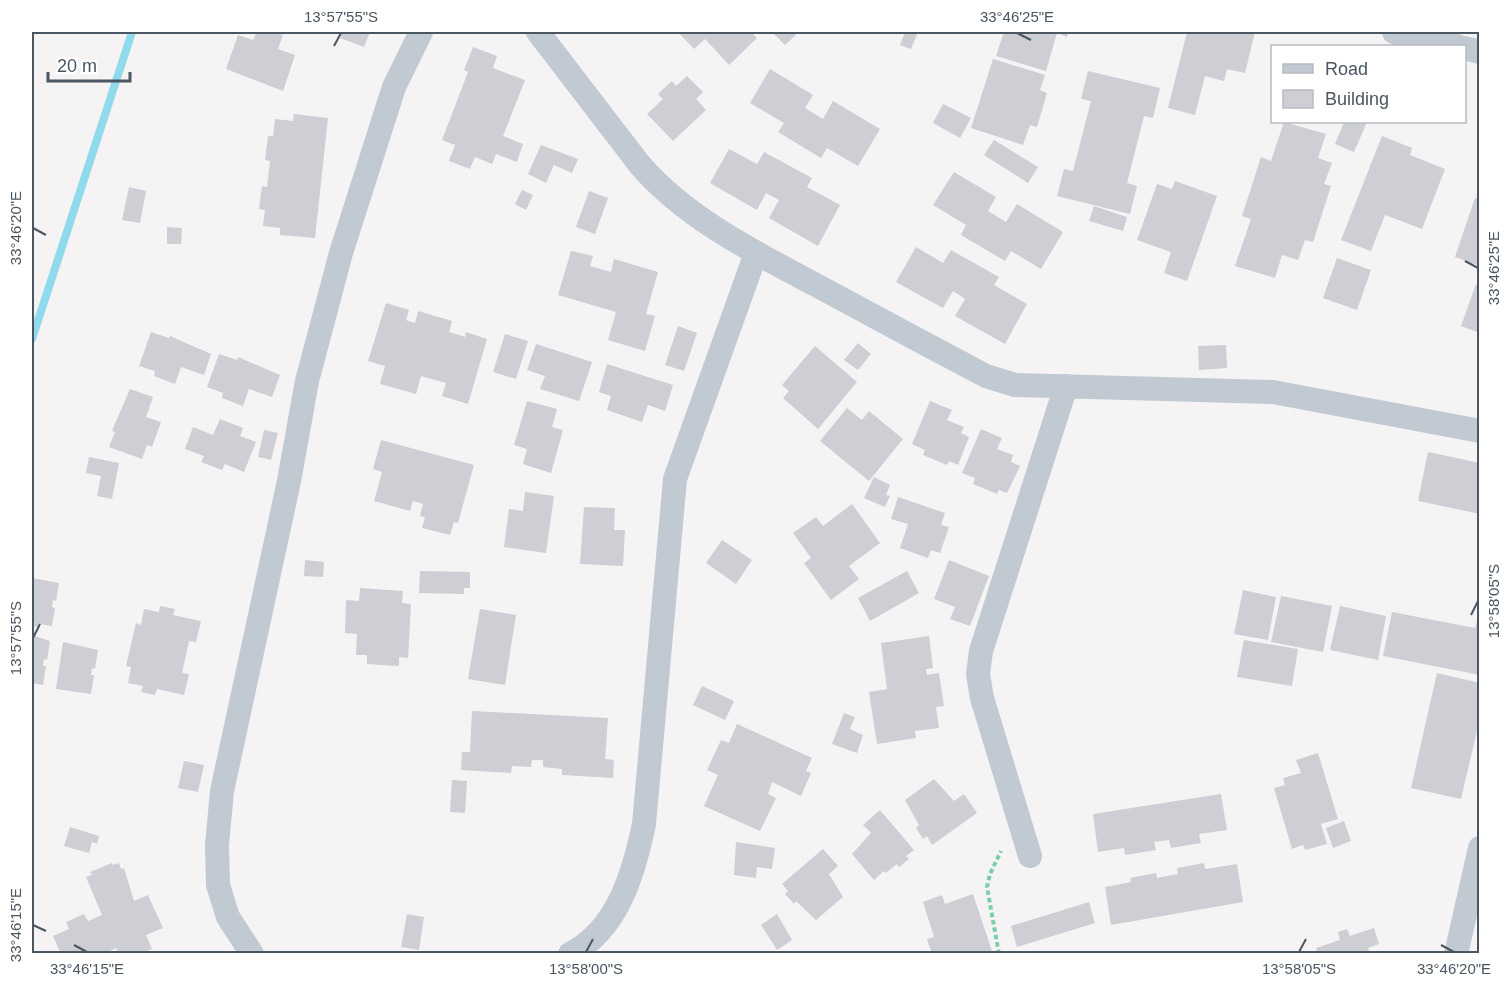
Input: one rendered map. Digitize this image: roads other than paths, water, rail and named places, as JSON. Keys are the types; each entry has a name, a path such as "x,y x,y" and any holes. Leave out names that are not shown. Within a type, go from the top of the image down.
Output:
{"street":[{"path":"252,954 228,917 218,885 217,845 222,791 289,481 307,381 341,253 394,87 421,32"},
{"path":"538,32 658,186 688,210 756,253 986,376 1015,385 1273,392 1479,430"},
{"path":"1394,32 1452,45"},
{"path":"570,954 591,939 606,922 628,882 637,858 644,824 675,479 756,253"},
{"path":"1030,856 982,698 978,674 981,651 1066,386"},
{"path":"1456,954 1479,848"}],"waterway":[{"path":"32,339 132,32"}]}
